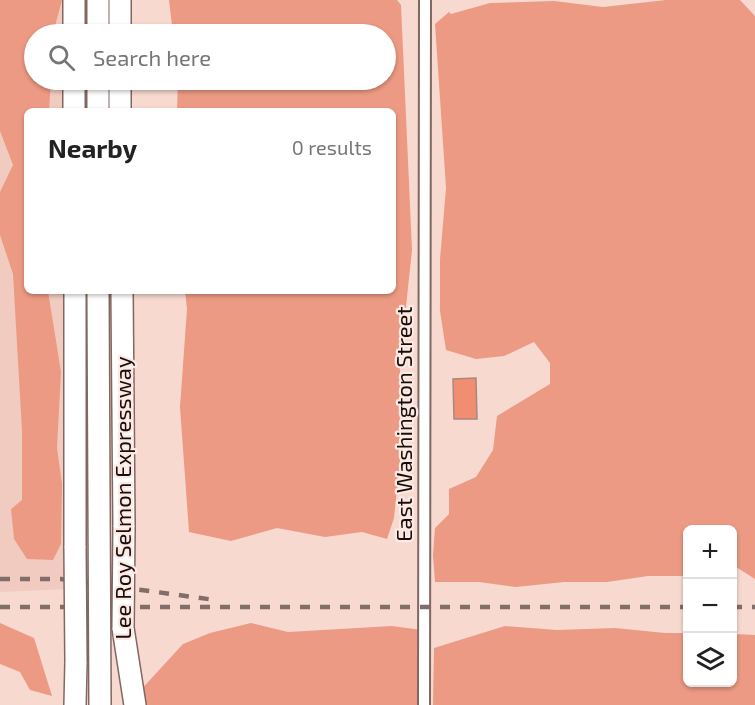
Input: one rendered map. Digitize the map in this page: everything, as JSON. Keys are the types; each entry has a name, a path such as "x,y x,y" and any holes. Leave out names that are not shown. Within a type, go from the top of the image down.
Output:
{"highway":[{"path":"74,0 74,24"},
{"path":"98,0 98,24"},
{"path":"120,0 120,24"},
{"path":"74,90 74,108"},
{"path":"98,90 98,108"},
{"path":"120,90 120,108"},
{"path":"75,294 75,705"},
{"path":"98,294 100,705"},
{"name":"Lee Roy Selmon Expressway","path":"122,294 123,628 126,662 123,705"},
{"path":"126,662 135,705"}],"street":[{"name":"East Washington Street","path":"424,705 425,0"}],"shaded area":[{"path":"0,0 72,0 72,24 24,24 24,90 72,90 72,108 24,108 24,294 71,294 68,589 0,592"},
{"path":"0,0 62,0 56,24 24,24 24,90 50,90 49,108 24,108 24,294 48,294 61,372 57,448 62,484 61,544 53,560 27,559 14,539 11,509 22,500 22,431 13,274 0,235 0,192 13,165 0,131"},
{"path":"169,0 397,0 401,5 412,250 400,363 400,461 394,518 387,539 362,532 325,537 277,528 231,541 189,532 180,407 187,309 185,294 396,294 396,108 177,108 178,90 396,90 396,24 172,24"},
{"path":"666,0 740,0 755,16 755,579 737,568 737,525 683,525 683,576 648,576 607,582 564,582 516,587 479,582 435,582 433,555 435,528 449,514 449,489 476,477 493,450 497,416 550,384 550,363 534,342 504,356 476,359 446,350 440,311 440,259 446,188 435,24 449,12 451,14 490,3 554,1 603,7"},
{"path":"0,623 34,638 52,696 30,690 20,672 0,664"},
{"path":"251,623 288,632 392,626 422,630 422,705 138,705 137,694 183,644 210,633"},
{"path":"505,626 557,630 615,628 683,633 683,687 737,687 737,634 755,635 755,705 433,705 434,648"}],"building":[{"path":"476,378 477,419 454,419 453,379"}],"railway":[{"path":"0,579 61,579 215,600"},
{"path":"0,607 683,607"},
{"path":"737,607 755,607"}]}
